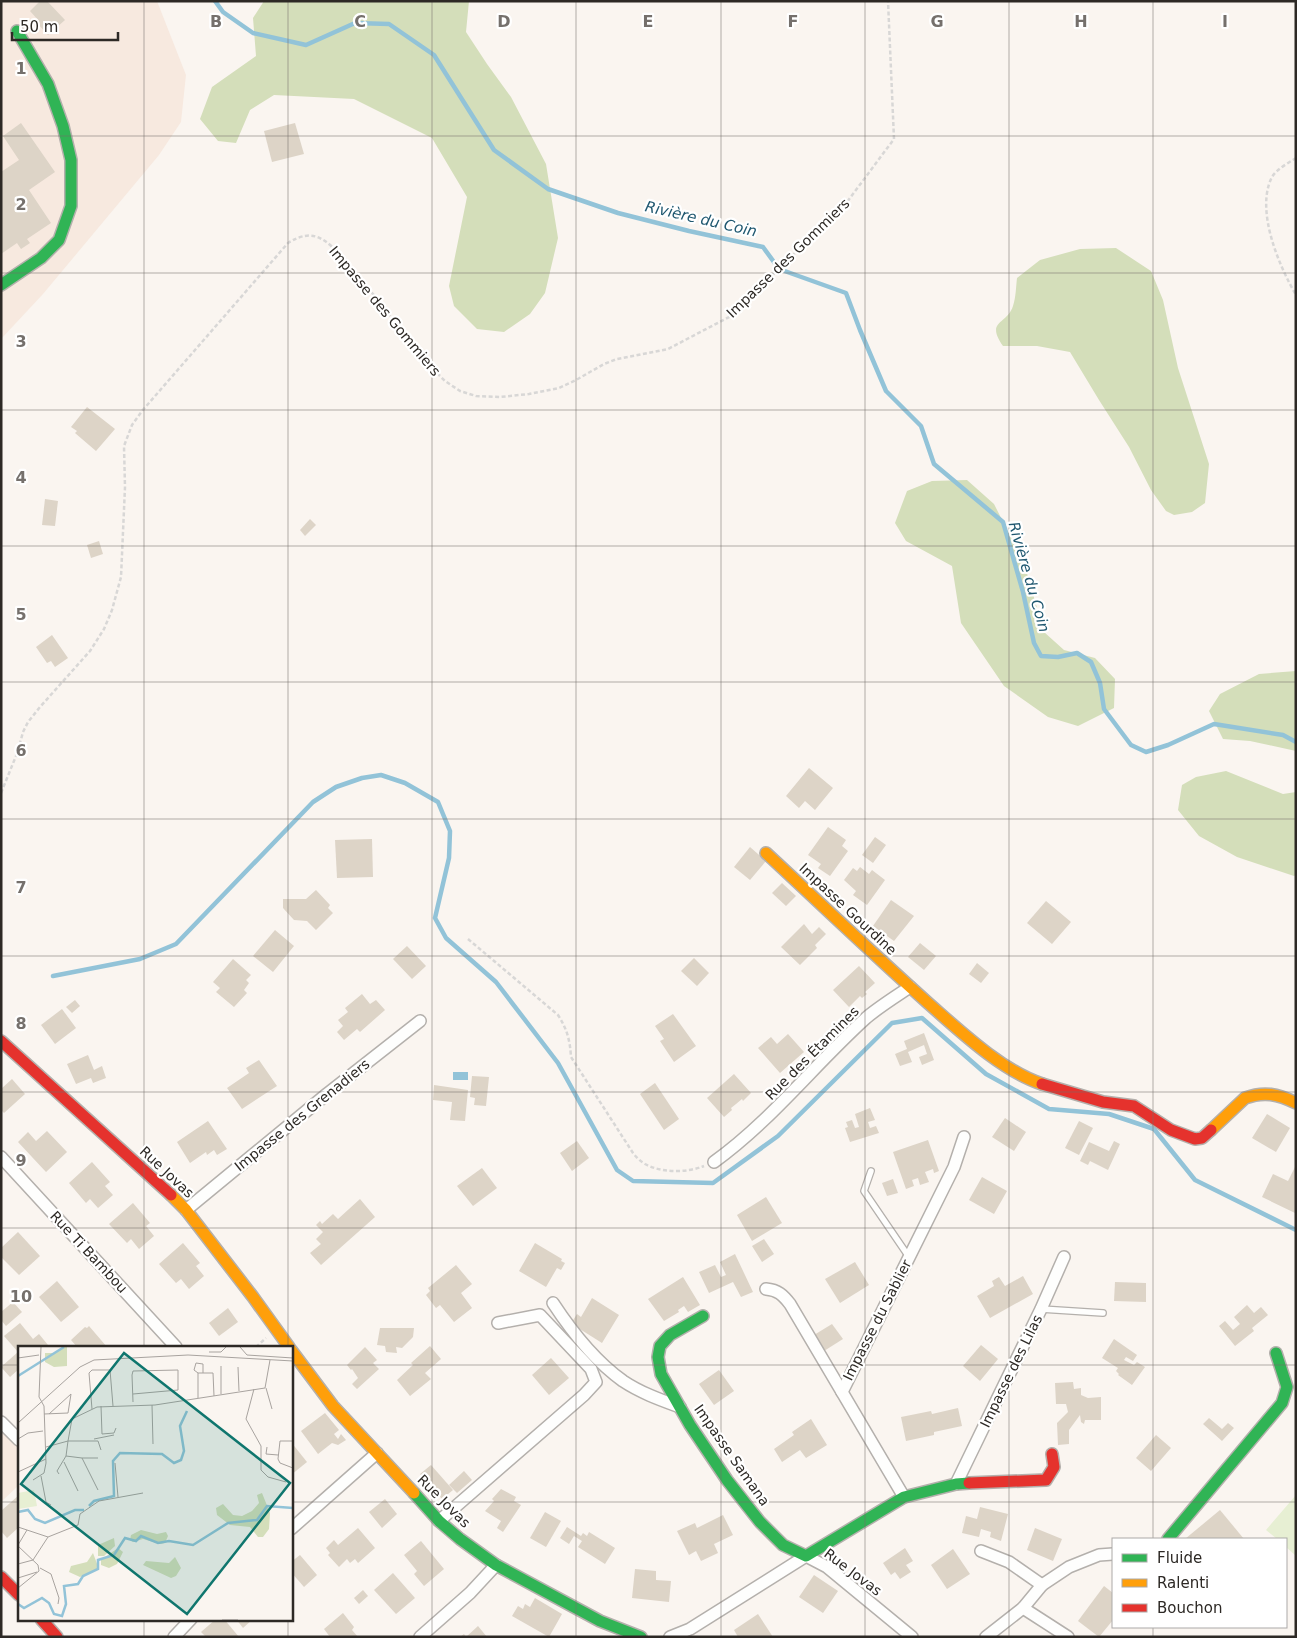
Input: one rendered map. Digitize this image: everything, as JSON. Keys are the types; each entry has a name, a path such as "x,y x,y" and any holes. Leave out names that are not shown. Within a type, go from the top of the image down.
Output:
{"street":[{"path":"1,285 41,258 59,240 71,206 71,160 62,126 48,84 17,30"},
{"name":"Impasse Gourdine","path":"766,853 910,987"},
{"path":"910,987 989,1054 1027,1078 1103,1102 1134,1106 1171,1130 1195,1139 1202,1138 1245,1098 1254,1094 1270,1092 1296,1103"},
{"name":"Rue des Étamines","path":"714,1162 779,1107 868,1017 910,987"},
{"name":"Impasse des Grenadiers","path":"186,1210 327,1094 420,1021"},
{"name":"Rue Jovas","path":"1,1041 186,1210 288,1346"},
{"name":"Impasse du Sablier","path":"904,1497 842,1392 954,1167 964,1138"},
{"name":"Rue Ti Bambou","path":"1,1157 175,1346"},
{"name":"Impasse des Lilas","path":"956,1484 1041,1309 1064,1257"},
{"path":"766,1289 782,1294 790,1304 842,1392"},
{"name":"Impasse Samana","path":"553,1303 566,1322 606,1368 624,1382 647,1395 680,1407"},
{"path":"439,1521 577,1401 596,1382 591,1369 540,1315 498,1323"},
{"name":"Impasse Samana","path":"703,1316 670,1336 660,1346 658,1357 661,1374 690,1425 727,1480 760,1522 783,1544 806,1556"},
{"name":"Rue Jovas","path":"292,1351 316,1385 439,1521 460,1539 496,1564 600,1621 641,1637"},
{"path":"1169,1538 1282,1403 1287,1387 1276,1353"},
{"path":"1,1422 18,1439"},
{"path":"292,1528 377,1453"},
{"path":"806,1556 904,1497 956,1484 1046,1480 1054,1467 1052,1454"},
{"path":"981,1551 1009,1562 1042,1585"},
{"path":"986,1637 1023,1608 1042,1585 1069,1567 1099,1555 1112,1554"},
{"name":"Rue Jovas","path":"670,1637 690,1629 806,1556 827,1567 912,1637"},
{"path":"420,1637 470,1593 496,1564"},
{"path":"1,1577 18,1594"},
{"path":"1023,1608 1068,1637"},
{"path":"42,1620 57,1637"},
{"path":"174,1637 190,1620"}],"lane":[{"path":"871,1171 864,1191 909,1257"},
{"path":"1041,1309 1103,1313"}],"path":[{"name":"Impasse des Gommiers","path":"1,793 28,722 90,650 104,629 112,610 121,576 125,487 124,446 132,425 148,404 288,243 304,235 312,235 319,237 331,246 346,260 430,366 445,381 460,391 476,396 500,397 559,388 617,359 668,349 731,316 847,202 894,139 888,1"},
{"path":"1296,158 1283,166 1273,176 1266,199 1273,246 1284,275 1296,295"},
{"path":"468,939 558,1016 566,1027 571,1057 633,1153 644,1164 660,1170 674,1171 697,1168 714,1162"}],"shaded area":[{"path":"1,1 157,1 186,75 181,122 159,155 43,294 1,339"},
{"path":"1,1427 18,1446 18,1486 1,1502"}],"green space":[{"path":"264,1 469,1 466,32 511,97 546,164 558,238 545,293 530,314 504,332 477,329 454,306 449,286 467,197 432,138 354,99 274,95 250,110 236,143 218,141 200,119 212,87 256,56 253,18"},
{"path":"1116,248 1151,271 1163,300 1178,368 1209,464 1205,503 1192,512 1174,515 1166,511 1151,490 1129,447 1070,352 1037,346 1003,346 998,338 997,327 1013,306 1017,278 1040,260 1080,249"},
{"path":"967,480 994,504 1024,563 1044,632 1064,650 1095,658 1115,679 1114,708 1078,726 1048,717 1004,686 961,623 952,566 906,541 895,523 907,491 932,481"},
{"path":"1296,671 1296,751 1250,741 1223,739 1209,711 1220,694 1259,674"},
{"path":"1226,771 1283,794 1296,792 1296,875 1294,876 1237,857 1199,836 1178,810 1182,785 1196,777"},
{"path":"1296,1495 1296,1556 1287,1548 1287,1538 1276,1538 1266,1530"}],"water":[{"path":"453,1072 468,1072 468,1080 453,1080"}],"building":[{"path":"40,1 47,1 65,20 48,35 37,23 39,21 30,11"},
{"path":"21,123 55,172 29,190 51,223 27,239 30,243 21,249 17,243 1,254 1,172 19,160 3,136"},
{"path":"295,123 304,154 272,162 264,131"},
{"path":"87,407 115,429 96,451 75,433 77,431 71,427"},
{"path":"45,499 58,501 55,526 42,525"},
{"path":"310,519 316,525 305,536 300,530"},
{"path":"99,541 103,554 91,558 87,545"},
{"path":"52,635 68,658 55,667 51,661 47,663 36,647"},
{"path":"809,768 833,788 815,810 805,801 799,808 786,796"},
{"path":"828,827 846,840 842,846 848,851 830,876 818,868 821,864 808,855"},
{"path":"875,837 886,845 873,863 862,855"},
{"path":"372,839 373,877 337,878 335,840"},
{"path":"750,847 766,861 750,880 734,867"},
{"path":"860,867 869,874 872,870 885,880 867,905 853,895 856,891 844,880 853,868 857,871"},
{"path":"782,883 796,896 786,906 772,893"},
{"path":"316,890 330,905 328,908 333,913 316,930 307,921 294,920 283,908 283,899 306,899"},
{"path":"891,900 914,916 894,941 873,926"},
{"path":"1046,901 1071,922 1052,944 1027,923"},
{"path":"804,924 812,934 819,927 826,934 815,945 817,948 800,965 781,947"},
{"path":"275,930 294,946 273,972 253,956"},
{"path":"920,943 936,956 924,970 908,957"},
{"path":"407,946 426,966 412,979 393,959"},
{"path":"694,958 709,973 697,986 681,971"},
{"path":"233,959 251,975 246,980 249,983 244,990 247,993 234,1007 216,992 220,988 213,982"},
{"path":"977,963 989,973 981,983 969,974"},
{"path":"859,966 875,983 865,992 867,994 862,998 860,996 849,1007 833,990"},
{"path":"362,994 370,1004 376,1000 385,1010 360,1032 357,1029 344,1040 337,1032 343,1026 338,1020 348,1012 345,1008"},
{"path":"75,1000 80,1006 72,1013 66,1007"},
{"path":"62,1009 76,1028 55,1044 41,1025"},
{"path":"673,1014 696,1046 674,1062 660,1041 664,1039 655,1026"},
{"path":"924,1033 934,1060 922,1065 919,1057 927,1054 924,1045 908,1052 912,1062 900,1066 895,1054 907,1049 904,1041"},
{"path":"788,1034 804,1052 780,1073 758,1048 771,1037 777,1044"},
{"path":"88,1055 94,1070 102,1066 106,1078 93,1083 91,1078 76,1084 67,1064"},
{"path":"259,1060 277,1086 242,1109 227,1088 249,1073 246,1068"},
{"path":"734,1074 751,1093 743,1101 742,1099 731,1108 732,1110 724,1117 707,1098"},
{"path":"472,1076 489,1077 486,1106 474,1105 475,1098 470,1097"},
{"path":"12,1079 25,1094 4,1113 1,1110 1,1089"},
{"path":"655,1083 679,1119 664,1130 640,1094"},
{"path":"434,1085 468,1090 465,1121 450,1120 452,1102 433,1100"},
{"path":"870,1108 875,1120 868,1122 870,1128 876,1126 879,1133 850,1142 845,1128 848,1127 846,1122 852,1120 855,1128 859,1127 855,1114"},
{"path":"1267,1114 1290,1128 1276,1152 1252,1138"},
{"path":"1005,1118 1026,1132 1014,1151 992,1137"},
{"path":"208,1121 227,1149 217,1155 214,1150 207,1155 206,1152 190,1163 177,1142"},
{"path":"1079,1121 1093,1128 1079,1155 1065,1148"},
{"path":"47,1131 67,1152 46,1172 18,1142 28,1132 36,1141"},
{"path":"928,1140 939,1171 934,1173 933,1169 925,1172 929,1182 920,1185 918,1178 912,1180 914,1186 906,1189 893,1152"},
{"path":"577,1141 589,1158 572,1171 560,1153"},
{"path":"1114,1141 1120,1144 1108,1170 1090,1161 1088,1165 1080,1161 1089,1142 1109,1151"},
{"path":"92,1162 110,1182 105,1186 113,1195 98,1208 90,1199 86,1203 69,1183"},
{"path":"1296,1165 1295,1213 1262,1197 1273,1174 1288,1181"},
{"path":"482,1168 497,1188 473,1206 457,1186"},
{"path":"982,1177 1007,1191 994,1214 969,1200"},
{"path":"893,1179 898,1193 887,1196 882,1183"},
{"path":"766,1197 782,1223 752,1241 737,1215"},
{"path":"360,1199 375,1217 321,1265 310,1253 321,1244 316,1239 323,1232 316,1225 320,1221 322,1224 333,1214 338,1219"},
{"path":"133,1203 150,1223 146,1226 154,1236 139,1249 131,1239 127,1243 109,1224"},
{"path":"18,1232 40,1256 19,1275 1,1257 1,1248"},
{"path":"764,1239 774,1254 762,1262 752,1246"},
{"path":"183,1243 200,1263 196,1266 204,1276 189,1289 181,1279 176,1283 159,1264"},
{"path":"535,1243 562,1259 561,1261 565,1263 561,1270 557,1268 546,1287 519,1271"},
{"path":"735,1254 753,1292 741,1297 733,1282 709,1293 699,1272 715,1265 721,1277 726,1275 720,1262"},
{"path":"855,1262 869,1285 840,1303 825,1279"},
{"path":"456,1265 472,1284 461,1293 472,1308 454,1322 440,1305 436,1308 426,1295 430,1291 428,1288"},
{"path":"1023,1276 1033,1294 990,1318 977,1296 994,1286 992,1281 999,1277 1005,1286"},
{"path":"683,1277 700,1305 688,1312 684,1306 678,1310 679,1312 664,1321 648,1299"},
{"path":"57,1281 79,1307 61,1322 39,1297"},
{"path":"1115,1282 1146,1283 1146,1302 1114,1301"},
{"path":"592,1298 619,1315 602,1343 575,1326 576,1324 572,1322 577,1314 581,1317"},
{"path":"13,1302 22,1312 6,1326 1,1320 1,1312"},
{"path":"1247,1305 1254,1313 1261,1307 1268,1315 1252,1328 1254,1331 1235,1346 1219,1326 1225,1321 1233,1330 1240,1324 1234,1317"},
{"path":"228,1308 238,1322 219,1336 209,1323"},
{"path":"20,1323 33,1339 39,1334 48,1345 18,1346 18,1352 4,1336"},
{"path":"832,1324 843,1339 824,1351 814,1335"},
{"path":"89,1326 106,1346 76,1346 71,1340 85,1327"},
{"path":"380,1328 414,1328 413,1337 402,1348 396,1347 397,1353 386,1352 385,1346 377,1345"},
{"path":"1114,1339 1137,1355 1133,1361 1126,1357 1124,1360 1134,1365 1137,1362 1145,1367 1132,1385 1118,1375 1116,1371 1118,1368 1102,1358"},
{"path":"981,1345 998,1359 980,1381 963,1366"},
{"path":"430,1346 441,1359 425,1373 431,1379 410,1396 397,1380 413,1365 411,1363"},
{"path":"365,1347 377,1360 373,1363 379,1369 357,1389 352,1384 358,1378 347,1365"},
{"path":"18,1352 18,1370 10,1377 1,1367"},
{"path":"551,1358 569,1378 549,1395 532,1375"},
{"path":"719,1370 734,1391 714,1405 699,1384"},
{"path":"1073,1382 1074,1389 1081,1388 1081,1395 1088,1398 1101,1397 1101,1420 1085,1420 1084,1424 1081,1422 1080,1415 1069,1430 1069,1444 1058,1445 1057,1423 1068,1412 1066,1404 1056,1404 1055,1383"},
{"path":"958,1408 962,1426 906,1441 901,1417 931,1411 932,1414"},
{"path":"325,1413 339,1430 334,1434 338,1439 341,1434 346,1440 338,1445 332,1443 318,1454 301,1431"},
{"path":"1209,1418 1222,1429 1228,1423 1234,1428 1222,1441 1203,1424"},
{"path":"811,1419 827,1445 806,1458 800,1450 782,1462 774,1449 794,1435 792,1432"},
{"path":"1156,1435 1171,1448 1151,1471 1136,1458"},
{"path":"292,1443 307,1462 292,1474"},
{"path":"431,1465 453,1490 442,1499 420,1474"},
{"path":"464,1471 472,1480 457,1493 449,1485"},
{"path":"501,1489 516,1497 514,1501 521,1505 503,1532 497,1528 501,1521 485,1511"},
{"path":"18,1496 18,1528 7,1538 1,1531 1,1511"},
{"path":"385,1499 397,1514 382,1528 369,1512"},
{"path":"980,1507 1008,1514 1001,1541 990,1537 991,1532 981,1529 979,1537 962,1533 966,1516 977,1519"},
{"path":"1220,1510 1243,1538 1186,1538"},
{"path":"545,1512 561,1521 546,1547 530,1538"},
{"path":"723,1515 733,1535 714,1544 718,1553 701,1561 696,1551 689,1555 677,1531 695,1523 697,1528"},
{"path":"567,1527 581,1536 583,1533 587,1536 589,1532 615,1548 605,1564 578,1547 582,1541 574,1536 569,1544 560,1538"},
{"path":"358,1528 375,1548 358,1563 355,1559 350,1563 347,1559 339,1567 328,1555 330,1553 326,1548 334,1540 338,1545"},
{"path":"1035,1528 1062,1539 1053,1561 1027,1550"},
{"path":"421,1541 444,1569 424,1586 414,1574 417,1571 404,1555"},
{"path":"905,1548 913,1561 906,1565 911,1572 900,1579 895,1572 891,1575 883,1563"},
{"path":"953,1549 970,1574 947,1589 931,1565"},
{"path":"300,1555 317,1575 304,1587 292,1573 292,1561"},
{"path":"635,1569 656,1571 656,1580 671,1581 669,1602 632,1598"},
{"path":"393,1573 415,1598 396,1614 374,1590"},
{"path":"814,1575 838,1591 823,1613 799,1597"},
{"path":"1104,1586 1112,1592 1112,1621 1099,1637 1078,1621"},
{"path":"363,1590 368,1596 359,1604 354,1598"},
{"path":"535,1598 562,1614 549,1637 512,1616 518,1606 523,1609 525,1604 530,1607"},
{"path":"343,1613 354,1627 352,1630 358,1637 330,1637 324,1629"},
{"path":"758,1614 773,1637 738,1637 734,1630"},
{"path":"215,1620 225,1620 239,1637 206,1637 201,1632"},
{"path":"237,1620 252,1620 243,1628"},
{"path":"478,1626 487,1637 466,1637"}],"waterway":[{"name":"Rivière du Coin","path":"215,1 223,12 253,33 306,45 355,23 389,24 434,55 494,150 548,189 618,213 763,247 779,269 846,293 886,391 921,426 934,464 1003,522 1023,592 1034,643 1041,656 1058,657 1077,653 1091,662 1100,683 1104,709 1131,745 1146,752 1168,745 1214,724 1283,735 1296,742"},
{"path":"53,976 140,959 176,944 313,802 336,787 362,778 381,775 405,783 438,802 450,831 449,858 435,918 446,938 496,982 558,1063 617,1170 633,1181 713,1183 778,1136 892,1023 922,1018 986,1074 1049,1109 1109,1114 1154,1129 1195,1180 1296,1230"}],"traffic: fast":[{"path":"1,285 41,258 59,240 71,206 71,160 63,126 48,84 17,31"},
{"path":"703,1316 670,1335 660,1346 658,1357 661,1374 690,1425 727,1480 760,1522 783,1545 806,1556 904,1497 956,1484 969,1483"},
{"path":"1169,1538 1282,1403 1287,1387 1276,1353"},
{"path":"414,1493 439,1521 496,1565 600,1621 641,1637"}],"traffic: slow":[{"path":"766,853 887,966 968,1038 1012,1070 1042,1084"},
{"path":"1211,1130 1245,1098 1271,1094 1296,1103"},
{"path":"171,1195 186,1210 288,1346"},
{"path":"292,1351 333,1406 414,1493"}],"traffic: jam":[{"path":"1,1041 171,1195"},
{"path":"1042,1084 1103,1102 1134,1106 1171,1130 1195,1139 1202,1138 1211,1130"},
{"path":"969,1483 1046,1480 1054,1467 1052,1454"},
{"path":"1,1577 18,1594"},
{"path":"42,1620 57,1637"}]}
